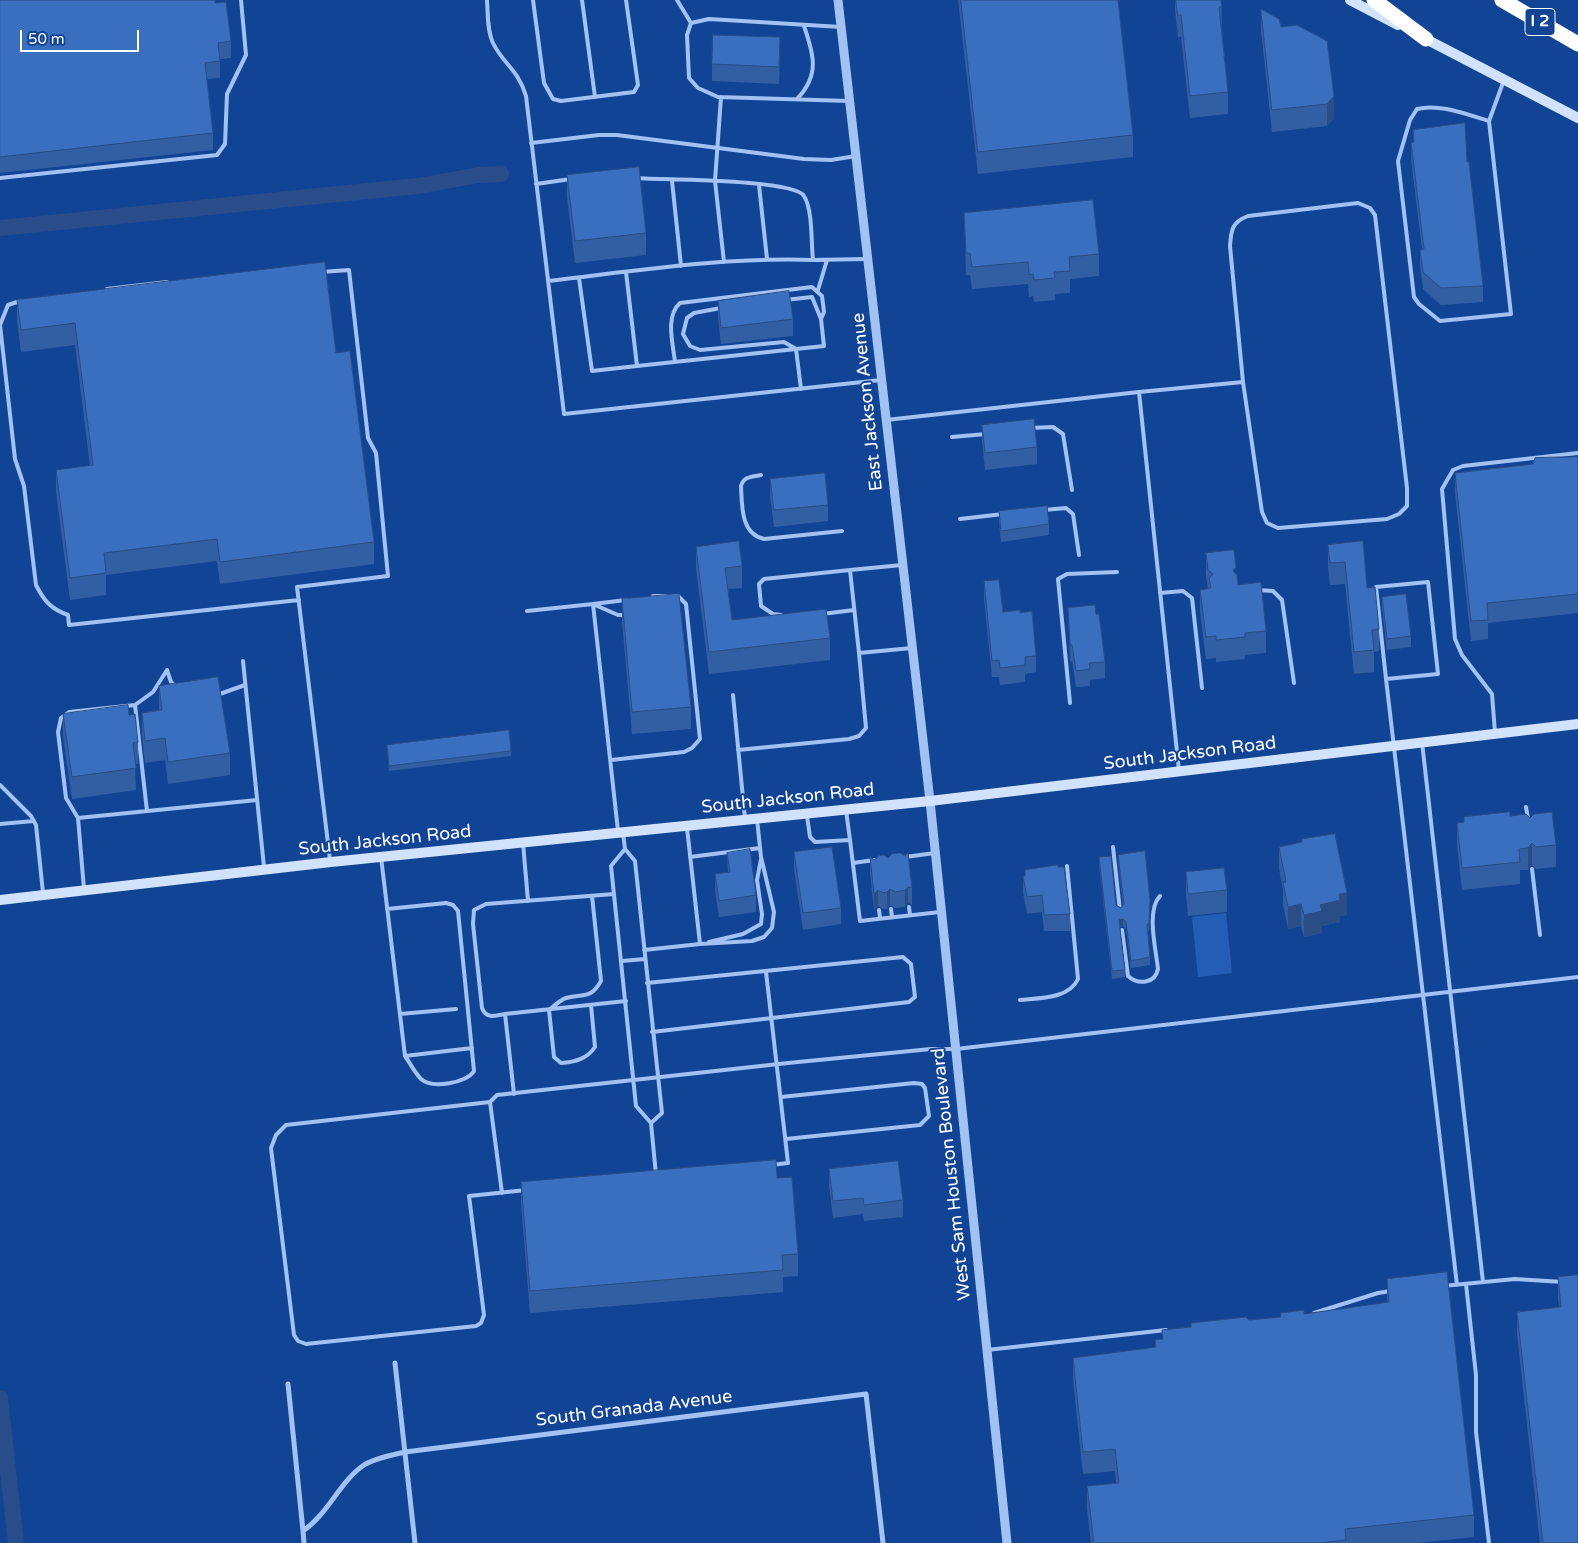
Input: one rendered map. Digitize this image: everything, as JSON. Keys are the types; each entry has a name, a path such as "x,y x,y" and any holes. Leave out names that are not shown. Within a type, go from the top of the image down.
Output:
{"highway":[{"path":"1374,0 1426,39"},
{"name":"I 2","path":"1502,0 1578,44"}],"main road":[{"path":"1350,0 1578,118"},
{"name":"South Jackson Road","path":"0,900 331,862 930,801 1578,724"}],"street":[{"name":"East Jackson Avenue","path":"838,0 930,801"},
{"name":"West Sam Houston Boulevard","path":"930,801 1007,1543"},
{"path":"396,1363 415,1543"},
{"path":"288,1384 304,1543"},
{"name":"South Granada Avenue","path":"304,1531 317,1522 354,1473 365,1464 405,1452 866,1394 883,1543"}],"lane":[{"path":"0,178 218,155 226,144 226,94 246,54 241,0"},
{"path":"487,0 489,32 493,43 522,82 564,414 882,380"},
{"path":"533,0 544,84 553,99 561,102 634,92 638,85 626,0"},
{"path":"582,0 595,97"},
{"path":"677,0 691,24"},
{"path":"841,27 804,26 709,18 691,24 686,35 689,78 698,88 721,97 849,100"},
{"path":"797,99 806,89 812,78 812,54 804,26"},
{"path":"1489,121 1443,109 1426,107 1417,109 1410,120 1398,161 1414,298 1440,321 1510,314 1489,121 1504,80"},
{"path":"721,97 715,181 724,262"},
{"path":"531,143 598,135 804,159 831,160 856,156"},
{"path":"536,184 578,178"},
{"path":"626,178 740,182 794,190 803,194 808,205 813,260"},
{"path":"672,181 682,266"},
{"path":"759,185 767,258"},
{"path":"1358,203 1370,208 1375,215 1407,488 1407,506 1399,514 1387,519 1278,528 1267,523 1258,496 1243,382 1230,246 1231,229 1237,220 1248,216 1358,203"},
{"path":"548,281 767,258 813,260 868,258"},
{"path":"818,290 827,260"},
{"path":"313,272 349,270 368,438 376,453 388,576 297,587 331,862"},
{"path":"626,272 637,366"},
{"path":"579,278 592,371 824,346 821,319 812,297 780,301"},
{"path":"104,289 170,282"},
{"path":"675,362 671,317 674,308 680,303 812,287 818,290 822,296 824,312 821,319"},
{"path":"30,299 8,305 0,324 15,460 24,486 36,585 42,599 54,610 68,615 69,626 299,600"},
{"path":"732,306 703,310 686,318 683,334 690,346 700,350 784,342 796,348"},
{"path":"796,348 800,389"},
{"path":"886,420 1243,382"},
{"path":"1139,392 1179,771"},
{"path":"1028,428 1053,426 1063,434 1072,490"},
{"path":"952,437 990,433"},
{"path":"1495,733 1492,694 1489,687 1462,655 1455,639 1442,489 1453,470 1463,466 1578,453"},
{"path":"761,475 748,477 741,486 745,523 748,531 757,538 764,539 842,530"},
{"path":"1039,510 1066,508 1070,511 1075,519 1079,555"},
{"path":"960,519 1010,514"},
{"path":"790,615 773,614 761,606 759,584 764,579 903,565"},
{"path":"738,750 849,739 858,736 866,728 850,570"},
{"path":"1070,703 1058,579 1067,574 1117,572"},
{"path":"1386,679 1438,674 1428,582 1376,587 1386,679 1457,1285"},
{"path":"1160,593 1183,591 1192,598 1200,597"},
{"path":"1252,591 1273,591 1282,600 1294,683"},
{"path":"611,760 684,752 692,748 700,739 686,604 678,596 647,597"},
{"path":"1192,598 1202,688"},
{"path":"527,611 629,599"},
{"path":"593,604 618,615 628,614"},
{"path":"593,604 620,833 625,849 635,861 662,1113 651,1123"},
{"path":"820,614 854,610"},
{"path":"677,612 686,612"},
{"path":"859,652 912,648"},
{"path":"242,661 264,870"},
{"path":"84,890 78,818 66,798 58,732 61,718 69,712 135,705 153,692 167,670 170,682 178,690"},
{"path":"207,696 217,695 245,685"},
{"path":"733,695 745,820"},
{"path":"135,705 147,811"},
{"path":"1422,742 1483,1282"},
{"path":"0,785 34,821 43,895"},
{"path":"78,818 257,800"},
{"path":"1526,807 1529,826"},
{"path":"846,810 860,921 941,911"},
{"path":"807,814 810,837 815,842 850,840"},
{"path":"644,950 752,941 764,937 772,928 774,912 761,857 757,818"},
{"path":"0,824 34,821"},
{"path":"687,826 700,944"},
{"path":"522,843 528,901"},
{"path":"1114,846 1120,912"},
{"path":"690,857 760,848"},
{"path":"625,849 611,866 636,1106 651,1123 656,1177"},
{"path":"904,863 903,857 935,853"},
{"path":"381,857 387,910 405,1056 421,1078 429,1083 438,1084 470,1077 474,1071 458,911 453,905 446,903 387,910"},
{"path":"700,944 743,934 760,924 762,914 757,880 761,857"},
{"path":"873,860 874,867"},
{"path":"853,863 880,860"},
{"path":"1020,1000 1062,994 1072,989 1078,979 1067,866"},
{"path":"1532,869 1540,935"},
{"path":"614,894 486,904 474,910 473,924 482,1008 484,1014 489,1016 626,1001"},
{"path":"549,1010 564,998 587,996 595,991 601,981 592,896"},
{"path":"1122,930 1128,976 1138,982 1150,980 1157,974 1158,969 1152,913 1154,902 1160,896"},
{"path":"909,907 910,915"},
{"path":"891,908 892,917"},
{"path":"879,910 880,918"},
{"path":"647,983 903,957 911,964 915,997 909,1002 652,1032"},
{"path":"622,961 645,959"},
{"path":"766,972 788,1163 770,1165"},
{"path":"531,1190 468,1196 484,1315 481,1322 476,1326 306,1344 298,1341 294,1335 271,1148 276,1135 286,1125 490,1102 497,1095 777,1064 931,1049 956,1049 1578,977"},
{"path":"549,1010 554,1056 561,1063 575,1062 590,1054 595,1047 591,1005"},
{"path":"400,1014 456,1009"},
{"path":"505,1014 514,1094"},
{"path":"405,1056 472,1048"},
{"path":"781,1098 914,1083 922,1084 925,1088 929,1116 920,1124 786,1139"},
{"path":"490,1102 502,1193"},
{"path":"646,1178 665,1176"},
{"path":"1438,1287 1515,1279 1566,1282"},
{"path":"1466,1284 1476,1375 1476,1432 1489,1543"},
{"path":"1312,1314 1378,1293 1394,1291"},
{"path":"987,1350 1170,1330"}],"shaded area":[{"path":"1226,913 1232,973 1198,977 1192,917"}],"building":[{"path":"0,0 215,0 215,3 226,2 231,41 218,43 220,61 205,63 213,133 0,157"},
{"path":"961,0 1118,0 1133,135 978,152"},
{"path":"1176,0 1221,0 1222,7 1219,7 1228,92 1190,96 1181,15 1178,15"},
{"path":"1261,9 1279,19 1281,27 1297,25 1327,41 1334,96 1327,104 1272,110"},
{"path":"713,35 780,37 779,67 712,64"},
{"path":"1465,123 1467,162 1469,162 1483,286 1441,288 1423,272 1420,250 1424,249 1411,143 1414,142 1413,130"},
{"path":"639,167 646,233 575,241 567,175"},
{"path":"1093,200 1099,254 1069,257 1070,271 1054,272 1055,278 1034,280 1033,274 1029,275 1028,262 972,267 970,253 966,253 964,213"},
{"path":"325,262 336,353 350,351 374,542 220,562 217,539 104,553 106,573 70,578 56,470 93,465 75,323 21,330 17,300"},
{"path":"789,291 793,319 721,328 718,301"},
{"path":"1034,419 1037,447 985,453 982,425"},
{"path":"1578,457 1578,594 1487,603 1488,620 1471,621 1455,473 1533,464 1535,458"},
{"path":"825,473 828,505 774,510 770,479"},
{"path":"1047,506 1049,524 1001,531 999,511"},
{"path":"739,541 742,566 725,568 732,620 826,609 830,638 709,652 696,547"},
{"path":"1363,541 1367,588 1375,587 1379,629 1372,630 1374,650 1354,652 1345,562 1330,563 1328,545"},
{"path":"1234,550 1236,567 1233,571 1237,575 1238,585 1261,582 1266,631 1245,633 1245,637 1216,640 1216,636 1206,637 1200,590 1211,588 1209,578 1213,574 1208,570 1206,553"},
{"path":"999,580 1003,612 1020,610 1020,613 1032,611 1036,656 1025,657 1025,665 1000,668 999,660 992,661 984,581"},
{"path":"679,594 691,707 632,712 622,599"},
{"path":"1406,594 1411,636 1387,639 1382,597"},
{"path":"1095,605 1096,614 1099,614 1105,662 1089,663 1090,669 1076,671 1072,645 1070,645 1068,608"},
{"path":"218,677 230,753 168,762 165,738 145,741 142,713 162,710 159,686"},
{"path":"128,705 129,715 135,714 138,742 133,743 136,768 72,777 63,714"},
{"path":"509,730 511,751 389,766 387,745"},
{"path":"1510,812 1510,816 1526,814 1530,818 1534,814 1552,812 1556,845 1536,847 1532,843 1528,848 1519,849 1520,862 1462,868 1457,823 1464,822 1464,817"},
{"path":"1335,834 1347,893 1339,894 1340,900 1320,905 1322,911 1304,915 1301,904 1288,907 1283,882 1286,882 1279,847 1302,842 1302,839"},
{"path":"832,847 841,908 803,913 794,852"},
{"path":"750,849 756,895 719,901 715,874 730,872 727,853"},
{"path":"1145,851 1150,900 1149,924 1147,924 1150,957 1131,961 1126,922 1123,919 1119,920 1125,970 1112,971 1099,857 1111,856 1116,905 1121,908 1124,904 1118,855"},
{"path":"900,853 905,856 908,853 912,888 908,887 905,890 895,892 890,889 883,893 878,890 874,894 870,857 875,860 878,856 884,855 888,858 892,854"},
{"path":"1058,865 1058,867 1064,867 1070,914 1044,915 1042,895 1027,897 1023,876 1025,876 1025,870"},
{"path":"1224,868 1227,890 1188,894 1186,872"},
{"path":"776,1160 777,1178 792,1177 798,1254 782,1255 783,1270 530,1291 521,1182"},
{"path":"898,1161 903,1200 864,1205 863,1198 833,1201 829,1169"},
{"path":"1447,1272 1474,1515 1345,1529 1346,1540 1320,1543 1094,1543 1087,1486 1119,1483 1115,1449 1083,1452 1073,1358 1156,1347 1155,1340 1163,1339 1162,1330 1191,1327 1191,1323 1246,1317 1249,1320 1281,1317 1280,1313 1304,1310 1304,1314 1389,1302 1387,1279"},
{"path":"1578,1275 1578,1543 1543,1543 1517,1312 1561,1307 1558,1277"}],"waterway":[{"path":"0,228 418,186 479,175 501,174"},
{"path":"0,1398 16,1543"}]}
